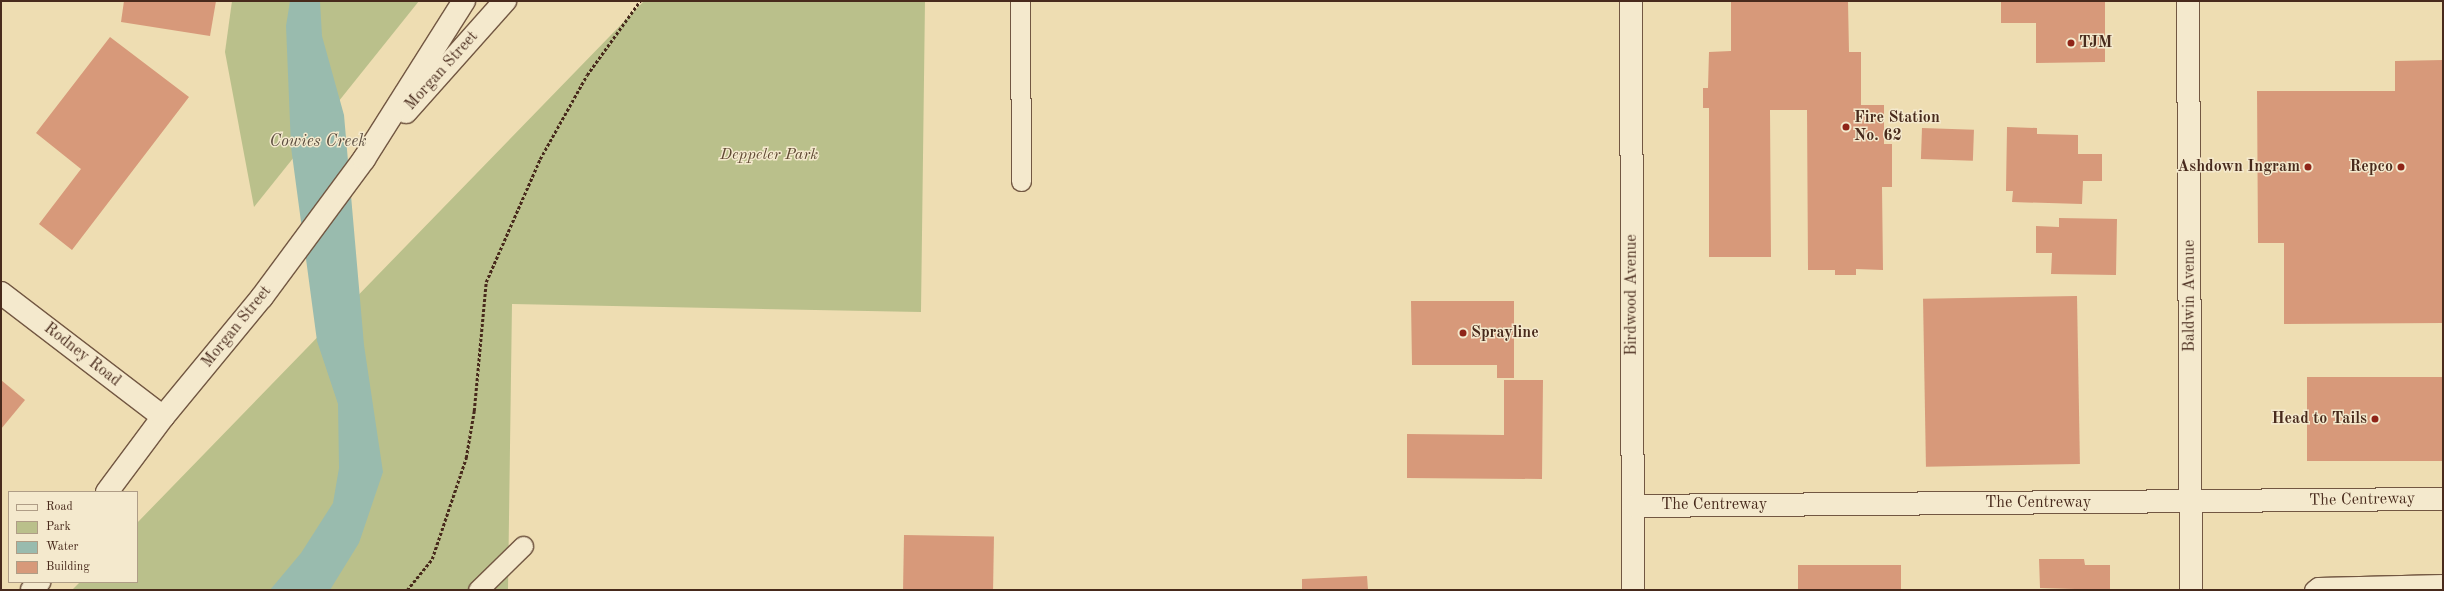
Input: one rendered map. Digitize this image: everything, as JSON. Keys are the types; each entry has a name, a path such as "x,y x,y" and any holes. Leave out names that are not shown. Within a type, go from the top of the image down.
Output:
{"street":[{"name":"Morgan Street","path":"109,491 163,418 285,267 364,159 464,1"},
{"name":"Morgan Street","path":"364,159 505,1"},
{"name":"Birdwood Avenue","path":"1631,1 1633,590"},
{"name":"Baldwin Avenue","path":"2188,1 2191,590"},
{"name":"Rodney Road","path":"1,293 163,418"},
{"name":"The Centreway","path":"1633,506 2443,499"}],"lane":[{"path":"1020,1 1021,181"},
{"path":"478,590 523,546"},
{"path":"2314,590 2318,587 2443,584"}],"path":[{"path":"407,590 432,559 466,458 474,411 486,282 491,267 540,159 587,75 640,1"}],"green space":[{"path":"232,1 419,1 254,207 225,52"},
{"name":"Deppeler Park","path":"644,1 925,1 921,312 512,304 508,590 72,590 79,583 138,583 138,522"}],"water":[{"name":"Cowies Creek","path":"290,1 320,1 322,36 344,115 364,345 383,472 359,543 330,590 270,590 301,553 333,503 339,468 338,404 317,341 291,147 286,26"}],"building":[{"path":"124,1 216,1 210,36 121,22"},
{"name":"Fire Station No. 62","path":"1731,1 1848,1 1849,52 1861,52 1861,105 1884,105 1884,144 1892,144 1892,187 1882,187 1883,270 1856,269 1856,275 1835,275 1835,270 1808,270 1807,110 1770,110 1771,257 1709,257 1709,108 1703,108 1703,88 1708,88 1709,52 1731,51"},
{"name":"TJM","path":"2001,1 2105,1 2105,62 2036,63 2036,23 2001,23"},
{"path":"110,37 189,97 72,250 39,224 81,169 36,133"},
{"name":"Repco","path":"2443,60 2443,323 2284,324 2284,243 2258,243 2257,91 2395,91 2395,61"},
{"path":"2007,127 2037,128 2037,134 2078,135 2078,154 2102,154 2102,181 2083,181 2082,204 2012,202 2013,191 2006,191"},
{"path":"1922,128 1974,130 1973,161 1921,159"},
{"path":"2059,218 2117,219 2116,275 2051,274 2052,253 2036,253 2036,226 2059,227"},
{"path":"2077,296 2080,464 1926,467 1923,299"},
{"name":"Sprayline","path":"1411,301 1514,301 1514,378 1497,378 1497,365 1412,365"},
{"name":"Head to Tails","path":"2307,377 2443,377 2443,461 2307,461"},
{"path":"1,380 25,400 1,429"},
{"path":"1504,380 1543,380 1542,479 1407,478 1407,434 1504,435"},
{"path":"904,535 994,537 993,590 903,590"},
{"path":"2039,559 2084,559 2085,565 2110,565 2110,590 2040,588"},
{"path":"1798,565 1901,565 1901,590 1798,590"},
{"path":"1367,576 1368,590 1302,590 1302,579"}],"place":[{"name":"TJM","path":"2071,43"},
{"name":"Fire Station No. 62","path":"1846,127"},
{"name":"Ashdown Ingram","path":"2308,167"},
{"name":"Repco","path":"2401,167"},
{"name":"Sprayline","path":"1463,333"},
{"name":"Head to Tails","path":"2375,419"}]}
